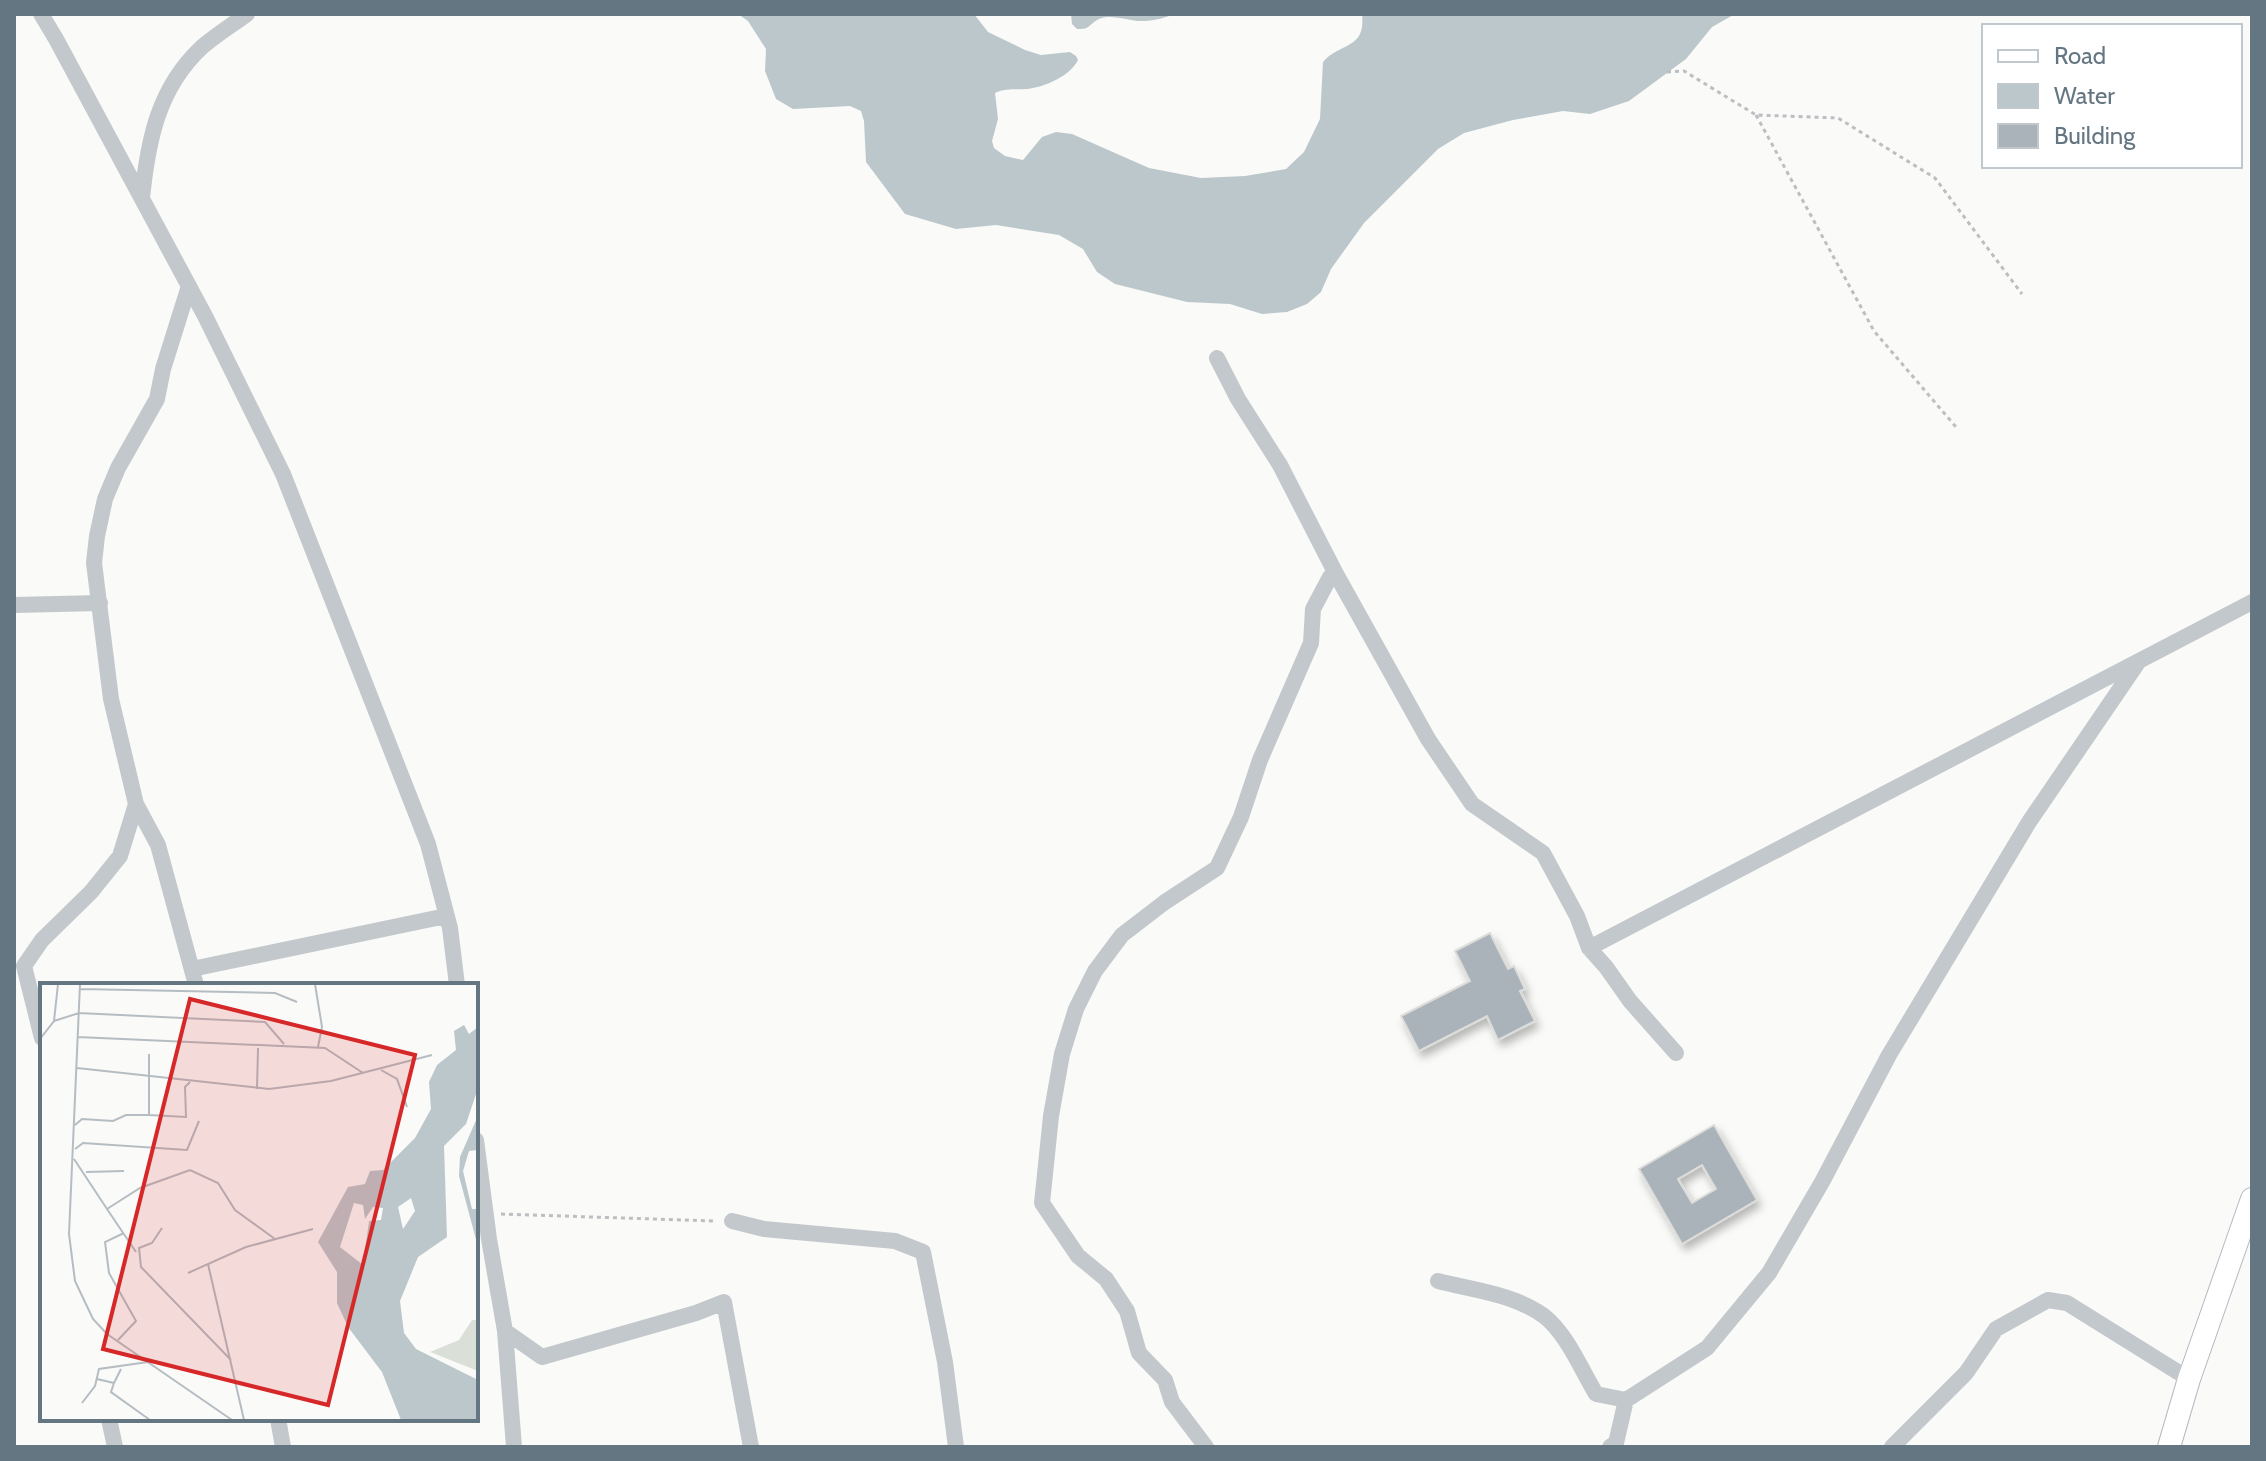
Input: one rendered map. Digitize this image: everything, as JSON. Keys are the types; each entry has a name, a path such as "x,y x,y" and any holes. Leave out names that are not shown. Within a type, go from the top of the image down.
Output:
{"main road":[{"path":"2169,1447 2189,1379 2252,1199"}],"street":[{"path":"41,14 189,286 283,474 423,830 450,928 457,983"},
{"path":"142,199 156,118 175,77 203,46 247,14"},
{"path":"189,286 163,369 157,399 118,468 105,499 94,563 111,699 136,804 158,845 194,977 446,916"},
{"path":"1217,358 1238,399 1280,465 1336,574 1428,739 1472,804 1543,853 1577,916 1589,948 1676,1053"},
{"path":"1206,1447 1172,1402 1165,1380 1139,1353 1127,1311 1106,1279 1078,1256 1042,1203 1051,1116 1062,1054 1076,1009 1095,971 1122,935 1217,868 1241,817 1260,760 1311,643 1313,609 1330,577 1336,574"},
{"path":"1589,948 2252,602"},
{"path":"14,605 100,603"},
{"path":"1438,1281 1518,1301 1545,1317 1562,1336 1596,1394 1626,1400 1707,1348 1769,1273 1822,1182 1889,1055 2029,822 2139,661"},
{"path":"40,1030 24,966 42,940 91,892 120,856 136,804"},
{"path":"478,1155 505,1331 514,1447"},
{"path":"732,1221 764,1229 895,1241 923,1252 945,1362 956,1447"},
{"path":"1892,1447 1966,1373 1996,1329 2048,1300 2067,1303 2189,1379"},
{"path":"505,1331 542,1357 696,1313 724,1302 751,1447"},
{"path":"1610,1447 1616,1443 1626,1400"},
{"path":"109,1421 115,1447"},
{"path":"278,1421 283,1447"}],"path":[{"path":"1667,72 1684,71 1756,115 1838,118 1935,178 2022,294"},
{"path":"1756,115 1874,331 1956,427"},
{"path":"486,1213 732,1221"}],"water":[{"path":"738,14 974,14 988,32 1025,50 1041,55 1070,52 1078,60 1063,76 1049,83 995,93 998,119 992,141 994,148 1005,156 1023,160 1042,137 1056,132 1072,134 1149,168 1201,178 1245,176 1286,169 1304,152 1320,119 1323,62 1356,40 1362,26 1362,14 1735,14 1712,27 1686,59 1629,101 1590,114 1563,111 1513,120 1464,133 1438,149 1364,223 1331,269 1321,292 1307,304 1287,312 1262,314 1230,304 1187,302 1115,284 1097,272 1083,249 1059,235 996,225 956,229 905,214 866,162 861,111 850,106 793,109 776,99 765,71 766,49 748,21"},
{"path":"1071,14 1176,14 1148,21 1104,17 1087,28 1077,29 1072,24"}],"building":[{"path":"1490,933 1508,969 1514,966 1525,989 1520,991 1535,1021 1498,1040 1487,1016 1419,1051 1401,1016 1470,981 1455,951"},
{"path":"1714,1125 1757,1200 1682,1244 1639,1169","holes":["1702,1165 1716,1189 1692,1203 1678,1179"]}]}
